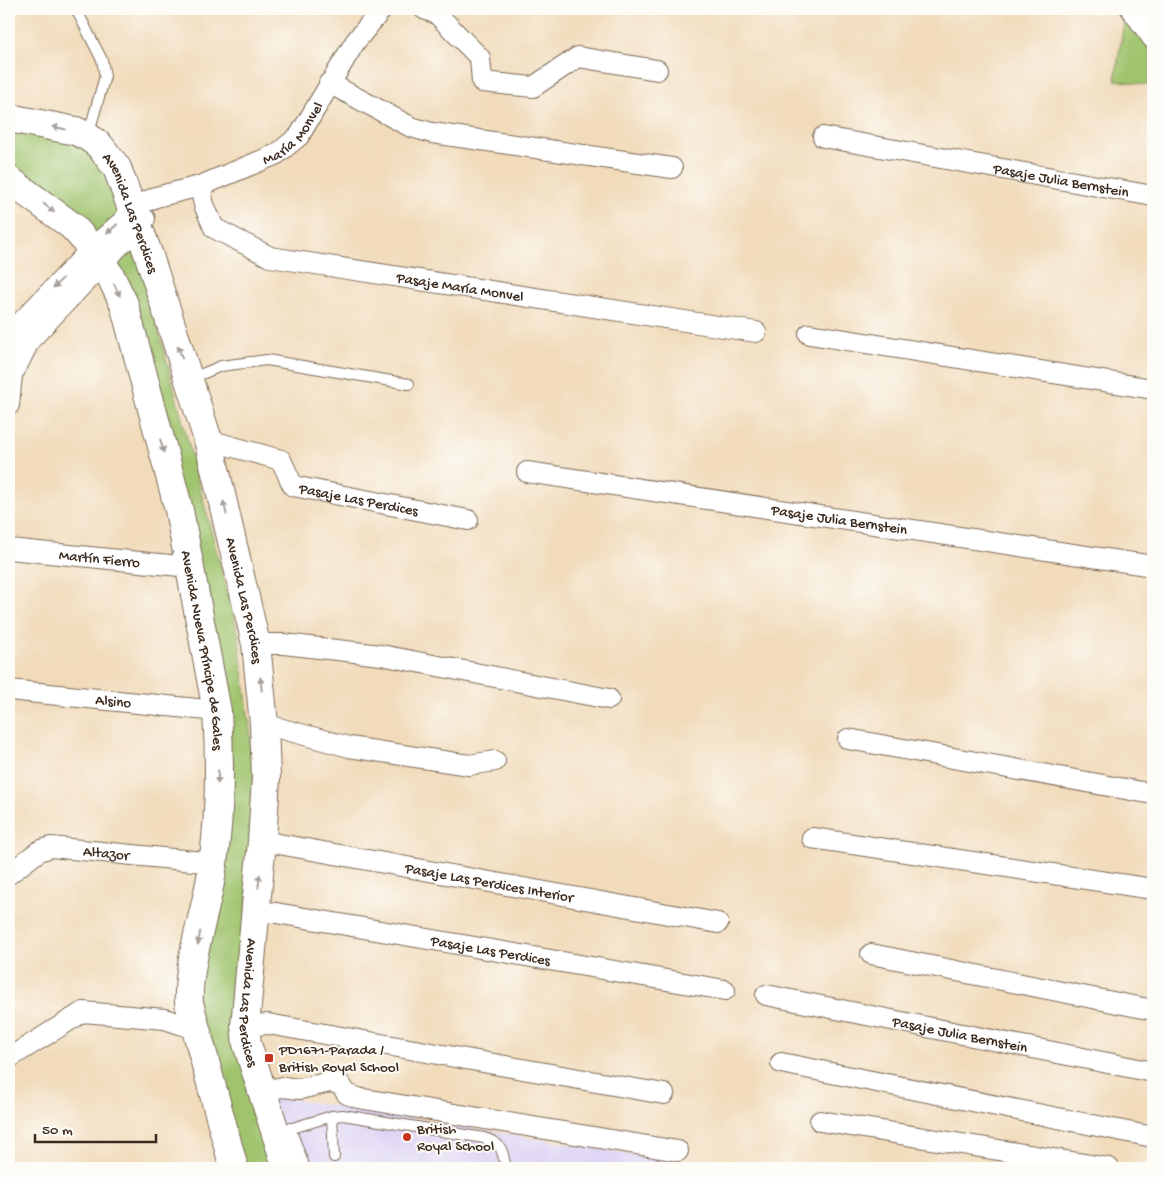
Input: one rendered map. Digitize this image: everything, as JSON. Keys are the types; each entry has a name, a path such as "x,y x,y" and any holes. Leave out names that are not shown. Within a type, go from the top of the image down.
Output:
{"main road":[{"name":"Avenida Las Perdices","path":"9,118 76,131 99,145 117,168 136,219 209,442 256,644 264,724 266,778 246,1026 247,1044 262,1091 283,1130 287,1168"},
{"name":"Avenida Nueva Príncipe de Gales","path":"9,180 72,226 97,255 117,289 129,322 179,510 217,711 218,773 214,863 189,992 195,1029 234,1168"}],"street":[{"name":"María Monvel","path":"9,404 13,335 20,323 136,219 156,197 200,186 277,154 299,136 355,42 382,9"},
{"path":"424,9 437,14 480,58 482,82 533,88 578,57 657,70"},
{"path":"1131,9 1153,39"},
{"path":"329,83 411,127 432,133 672,168"},
{"name":"Pasaje Julia Bernstein","path":"823,137 1153,196"},
{"name":"Pasaje María Monvel","path":"200,186 204,205 214,228 270,257 756,332"},
{"path":"809,334 1153,389"},
{"name":"Pasaje Las Perdices","path":"209,442 281,460 293,486 468,520"},
{"name":"Pasaje Julia Bernstein","path":"527,472 1153,566"},
{"name":"Martín Fierro","path":"9,549 190,567"},
{"path":"256,644 284,644 381,655 609,699"},
{"name":"Alsino","path":"9,690 217,711"},
{"path":"264,724 349,747 470,765 495,761"},
{"path":"848,739 1153,794"},
{"path":"812,838 1153,889"},
{"name":"Pasaje Las Perdices Interior","path":"262,841 718,923"},
{"name":"Altazor","path":"9,874 33,854 51,847 214,863"},
{"name":"Pasaje Las Perdices","path":"256,911 725,990"},
{"path":"871,954 1153,1010"},
{"name":"Pasaje Julia Bernstein","path":"766,994 1153,1072"},
{"path":"9,1058 83,1012 165,1019 195,1029"},
{"path":"246,1026 268,1024 664,1094"},
{"path":"781,1063 1153,1137"},
{"path":"262,1091 283,1087 300,1089 330,1082 340,1084 347,1094 358,1098 678,1151"},
{"path":"820,1121 1109,1168"}],"lane":[{"path":"76,9 102,60 105,76 88,137"},
{"path":"189,380 220,366 267,360 409,384"},
{"path":"305,1168 283,1130 332,1116 343,1115 484,1138 496,1142 502,1148 506,1168"},
{"path":"332,1116 334,1157"}],"shaded area":[{"name":"British Royal School","path":"271,1096 498,1132 713,1168 294,1168"}],"green space":[{"path":"1125,15 1153,53 1153,86 1115,80"},
{"path":"9,122 97,148 138,251 238,633 255,769 242,976 278,1168 242,1168 196,1001 226,729 115,272 9,176"}],"place":[{"name":"PD1671-Parada / British Royal School","path":"269,1058"},
{"name":"British Royal School","path":"407,1137"}]}
